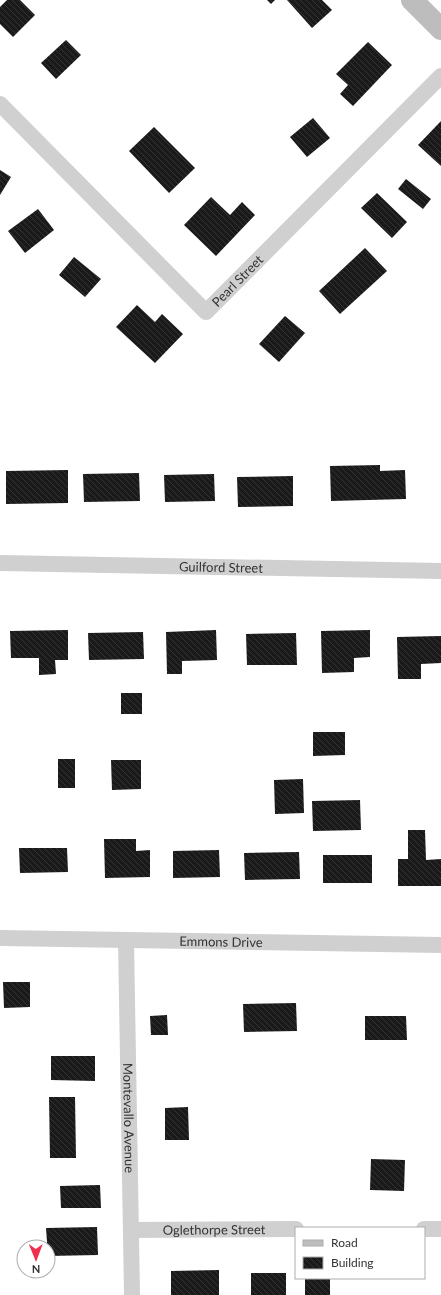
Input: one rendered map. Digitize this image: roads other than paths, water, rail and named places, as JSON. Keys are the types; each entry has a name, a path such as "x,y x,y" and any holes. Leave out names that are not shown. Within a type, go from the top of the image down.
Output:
{"main road":[{"path":"412,0 441,29"}],"street":[{"name":"Pearl Street","path":"0,104 206,312 441,76"},
{"name":"Guilford Street","path":"0,563 441,571"},
{"name":"Emmons Drive","path":"0,938 441,945"},
{"name":"Montevallo Avenue","path":"126,940 132,1295"},
{"name":"Oglethorpe Street","path":"131,1230 295,1229"},
{"path":"425,1229 441,1229"}]}
